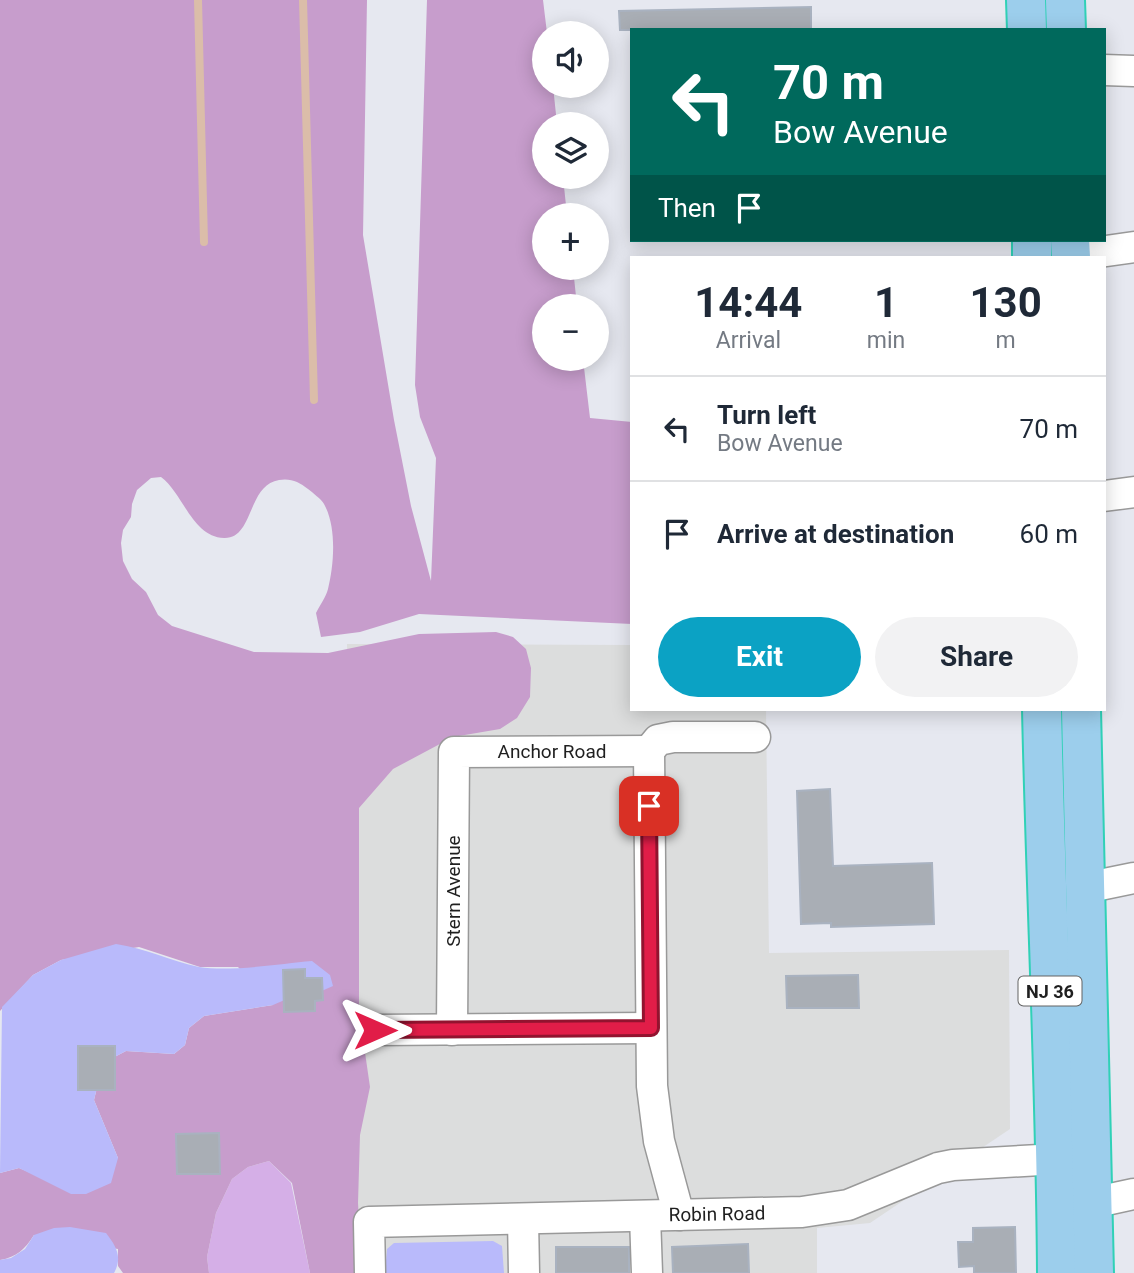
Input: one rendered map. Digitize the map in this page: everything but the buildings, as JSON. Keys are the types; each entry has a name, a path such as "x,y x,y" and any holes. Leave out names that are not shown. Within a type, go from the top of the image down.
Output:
{"highway":[{"path":"1026,0 1027,28"},
{"path":"1065,0 1066,28"},
{"name":"NJ 36","path":"1042,711 1057,1159 1058,1273"},
{"name":"NJ 36","path":"1081,711 1094,1273"}],"street":[{"path":"1106,71 1134,71"},
{"path":"1071,251 1134,247"},
{"path":"1106,496 1134,492"},
{"path":"679,1215 655,1118 651,1028 649,751 658,740 673,737 755,737"},
{"name":"Anchor Road","path":"454,752 649,751"},
{"name":"Stern Avenue","path":"452,1030 454,752"},
{"path":"1085,888 1134,878"},
{"path":"375,1030 651,1028"},
{"name":"Robin Road","path":"370,1273 369,1222 825,1210 848,1205 938,1168 960,1164 1057,1159"},
{"path":"1092,1203 1134,1194"},
{"path":"645,1216 647,1273"},
{"path":"523,1219 524,1273"}],"shaded area":[{"path":"0,0 367,0 363,235 394,420 411,506 431,581 436,458 420,417 415,385 427,0 543,0 546,21 532,21 532,98 554,98 556,112 532,112 532,189 564,189 566,203 532,203 532,280 574,280 576,294 532,294 532,371 584,371 590,418 630,422 630,624 419,614 360,632 321,637 316,613 326,595 330,579 333,558 331,524 321,500 291,480 279,480 269,484 261,491 241,530 234,536 224,538 213,536 204,530 161,477 151,478 137,490 121,543 123,561 132,579 146,592 158,615 172,626 254,652 328,653 419,634 496,632 513,637 526,649 531,668 530,697 517,718 500,729 453,737 393,769 359,808 359,1011 370,1087 360,1135 358,1203 362,1273 310,1273 292,1183 269,1161 248,1167 232,1179 216,1213 207,1257 209,1273 123,1273 118,1266 118,1249 34,1235 20,1252 0,1260 0,1173 19,1168 43,1178 118,1158 94,1100 103,1063 126,1051 174,1054 185,1045 189,1028 204,1016 273,1005 238,967 200,967 139,947 61,960 33,975 0,1011"},
{"path":"347,644 630,645 630,711 766,711 769,953 1009,950 1010,1129 870,1223 817,1228 817,1273 359,1273"},
{"path":"269,1161 291,1183 310,1273 209,1273 207,1257 216,1213 232,1179 248,1167"}],"sand":[{"path":"116,944 199,967 225,969 312,961 330,975 333,986 317,993 303,992 273,1005 204,1016 189,1028 185,1045 174,1054 126,1051 103,1063 94,1100 118,1158 111,1183 86,1194 71,1194 19,1168 0,1173 2,1007 33,975 61,960"},
{"path":"70,1227 106,1233 113,1242 118,1257 114,1273 0,1273 0,1260 11,1258 25,1249 34,1235 54,1228"},
{"path":"493,1241 502,1246 504,1273 385,1273 387,1249 394,1243"}],"waterway":[{"path":"198,0 204,242"},
{"path":"303,0 314,400"}],"route":[{"path":"375,1030 651,1028 649,806"}]}
